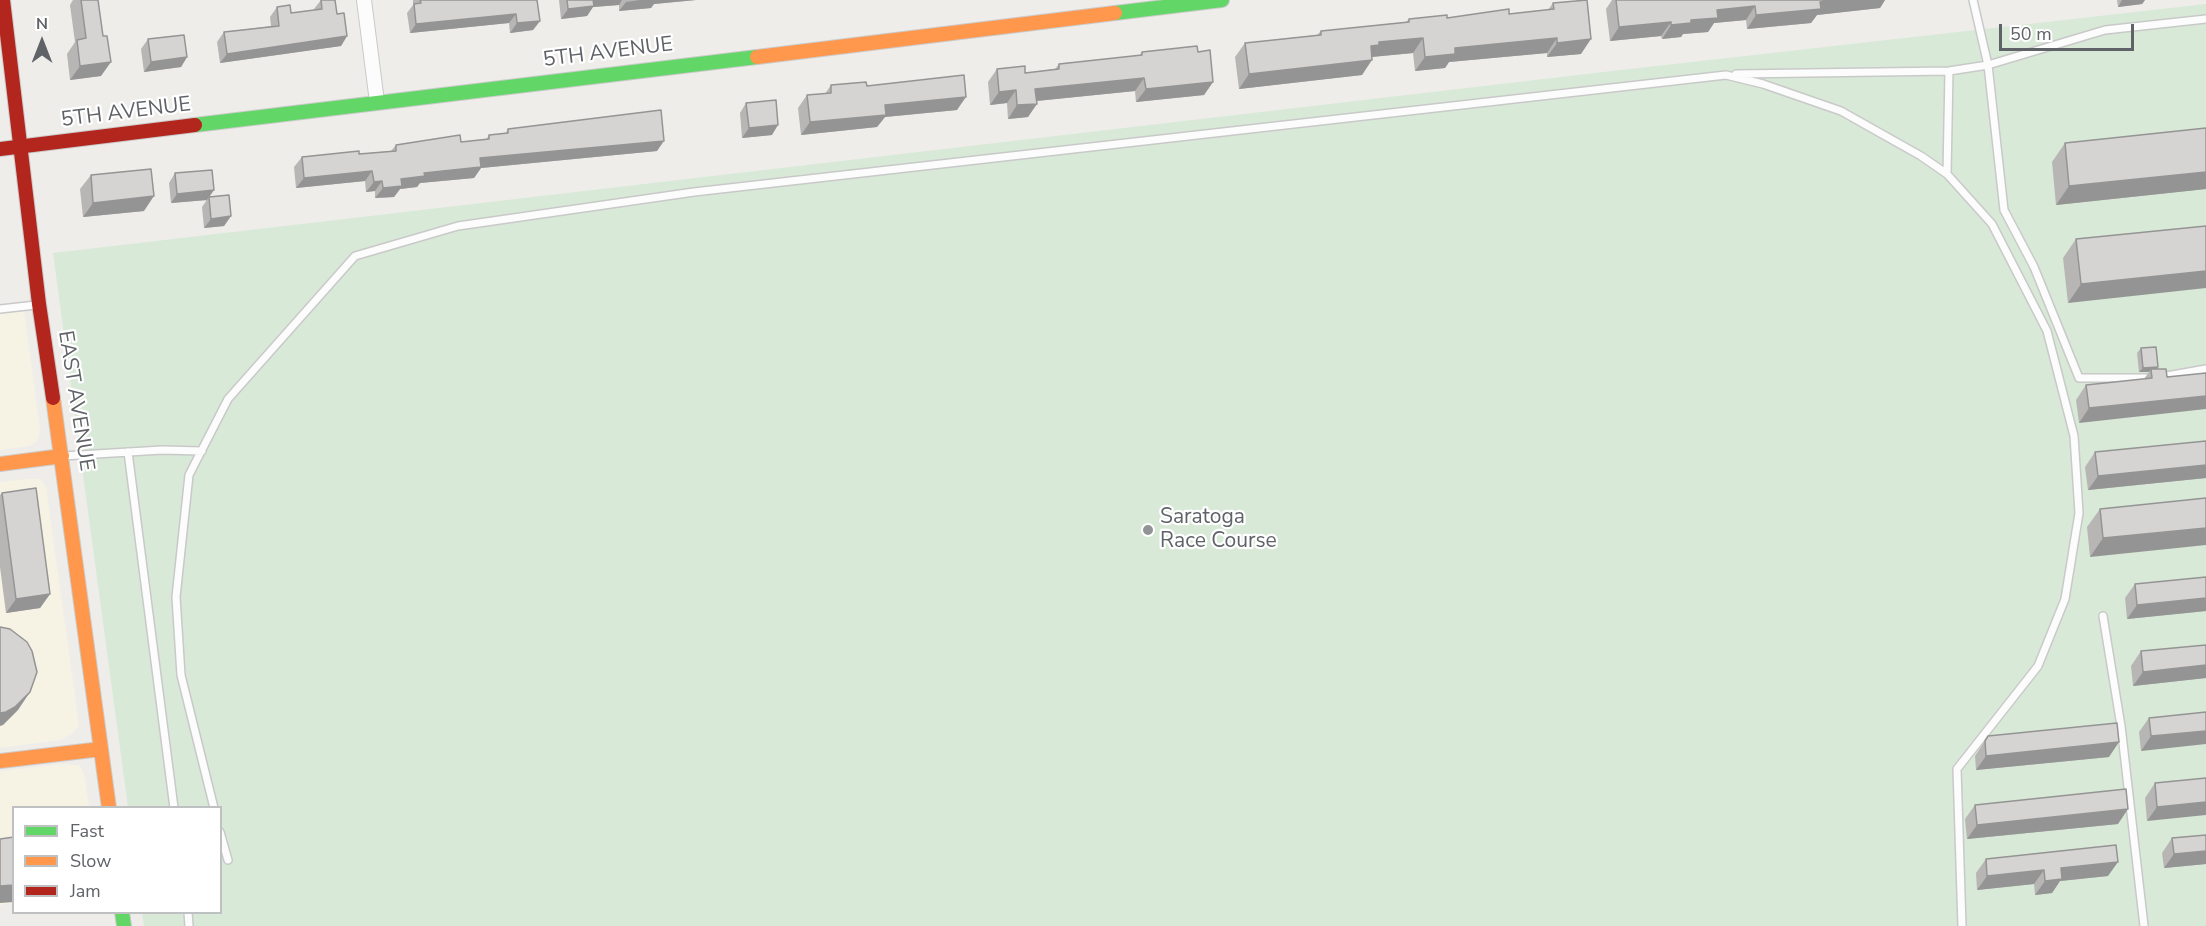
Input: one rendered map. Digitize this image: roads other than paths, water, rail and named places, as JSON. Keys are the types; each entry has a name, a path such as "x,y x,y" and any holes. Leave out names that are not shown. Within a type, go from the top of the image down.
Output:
{"street":[{"name":"EAST AVENUE","path":"3,0 39,304 62,456 109,806"},
{"path":"364,0 377,102"},
{"name":"5TH AVENUE","path":"0,149 1184,2 1222,0"},
{"path":"0,464 62,456"},
{"path":"0,761 101,748"}],"lane":[{"path":"1973,0 1988,65 2004,210 2034,267 2079,378 2154,378 2206,369"},
{"path":"214,806 181,675 176,597 189,475 228,399 355,256 458,226 694,192 1726,75 1949,71 1988,65 2105,30 2206,19"},
{"path":"1947,174 1949,71"},
{"path":"1726,75 1763,84 1841,111 1921,156 1947,174 1992,224 2046,330 2074,436 2079,513 2065,599 2038,666 1957,769 1962,926"},
{"path":"0,309 39,304"},
{"path":"62,456 162,450 202,451"},
{"path":"128,452 174,806"},
{"path":"2103,616 2121,726 2144,926"},
{"path":"222,839 228,861"}],"place":[{"name":"Saratoga Race Course","path":"1148,530"}]}
